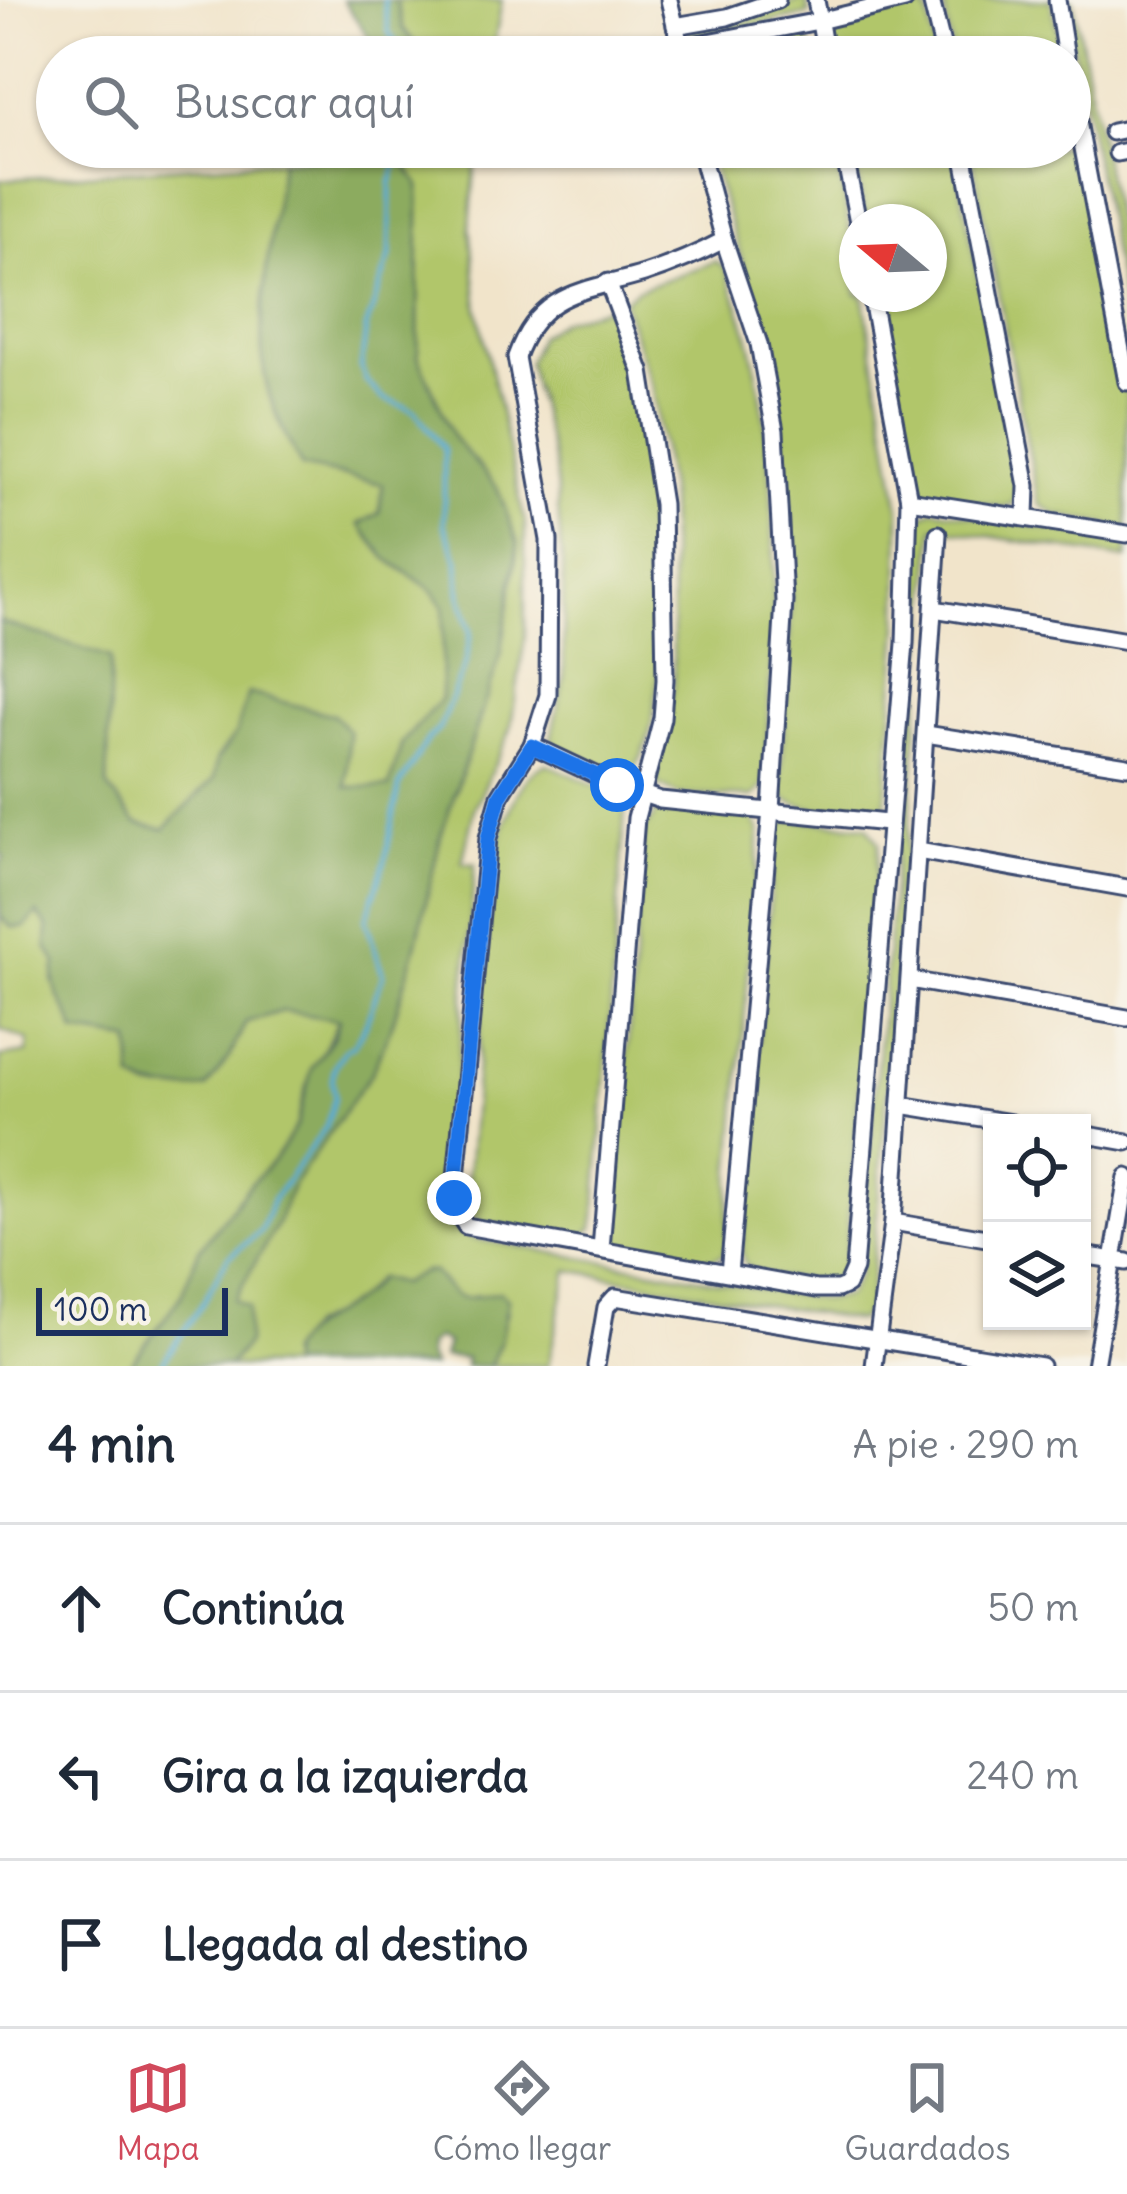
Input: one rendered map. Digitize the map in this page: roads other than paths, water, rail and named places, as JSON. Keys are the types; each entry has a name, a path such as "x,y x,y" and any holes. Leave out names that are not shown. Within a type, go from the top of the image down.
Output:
{"street":[{"path":"669,0 678,36"},
{"path":"675,26 727,17 777,0"},
{"path":"816,0 822,36"},
{"path":"753,36 904,0"},
{"path":"931,0 940,36"},
{"path":"1058,0 1063,36"},
{"path":"705,168 759,344 775,431 784,631 729,1273"},
{"path":"847,168 854,204"},
{"path":"966,168 1027,486 1026,516"},
{"path":"1087,168 1127,382"},
{"path":"724,240 669,266 608,282 549,306 526,328 516,357 549,540 548,695 532,746 500,796 488,838 455,1209 466,1226 827,1290 847,1285 854,1269 905,643 909,500 874,312"},
{"path":"601,1249 640,795 662,718 665,680 662,504 641,371 608,282"},
{"path":"909,500 1127,534"},
{"path":"874,1366 893,1222 938,534"},
{"path":"934,609 1127,641"},
{"path":"926,734 1127,766"},
{"path":"532,746 640,795 887,823"},
{"path":"918,851 1127,888"},
{"path":"910,980 1127,1018"},
{"path":"901,1105 983,1118"},
{"path":"1091,1136 1127,1142"},
{"path":"1095,1366 1120,1261 1127,1177"},
{"path":"893,1222 983,1237"},
{"path":"596,1366 606,1306 615,1297 1041,1366"}],"waterway":[{"path":"384,0 391,36"},
{"path":"160,1366 228,1257 261,1231 272,1201 326,1127 335,1097 335,1065 366,1023 383,975 366,920 385,861 399,787 439,729 466,662 471,631 460,593 458,560 444,525 444,449 415,411 382,398 366,381 361,367 366,328 390,256 395,168"}]}
